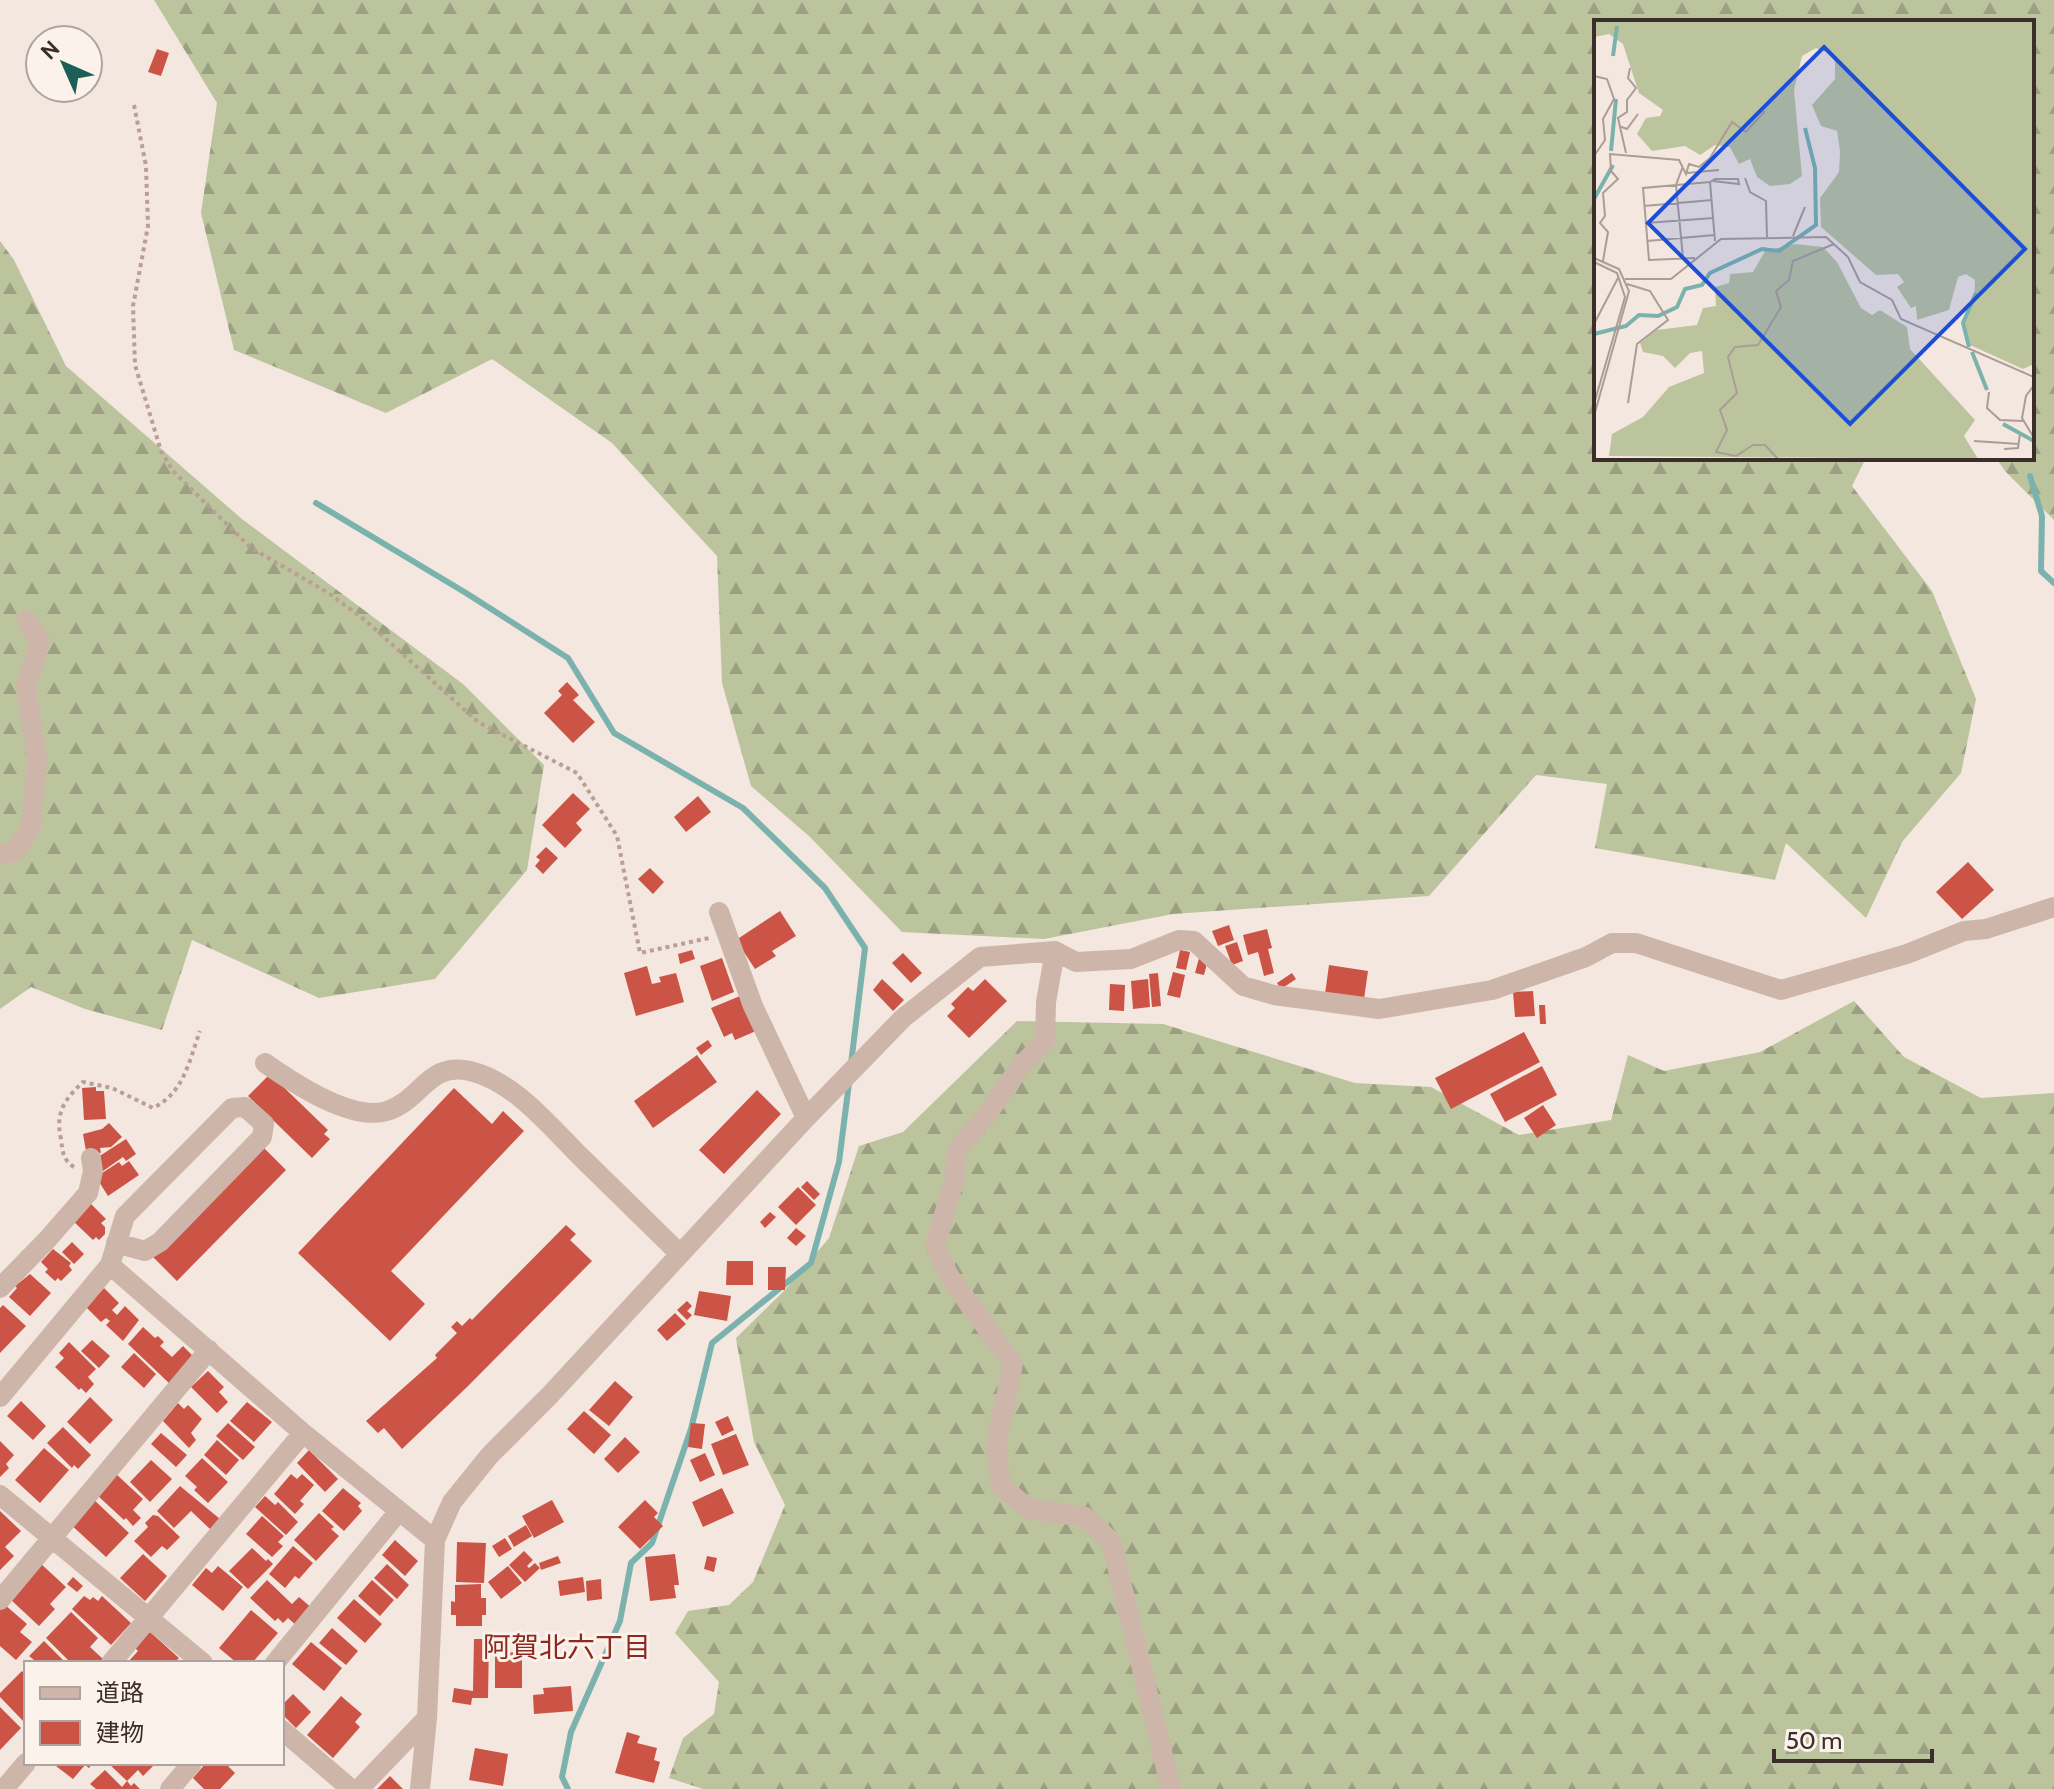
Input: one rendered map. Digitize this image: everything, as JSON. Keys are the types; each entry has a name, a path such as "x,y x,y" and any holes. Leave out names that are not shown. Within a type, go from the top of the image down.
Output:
{"street":[{"path":"0,855 15,851 31,827 37,758 26,687 40,641 27,621"},
{"path":"420,1789 427,1718 435,1540 452,1502 490,1455 550,1395 806,1118 903,1018 980,957 1055,951 1076,962 1131,959 1179,940 1194,941 1243,986 1274,995 1379,1009 1492,990 1586,957 1612,943 1636,943 1781,990 1907,954 1964,931 1986,929 2054,907"},
{"path":"719,912 753,1006 806,1118"},
{"path":"1055,951 1046,1002 1045,1041 1019,1068 986,1116 957,1150 954,1181 935,1246 949,1276 1013,1364 996,1444 1001,1486 1029,1509 1085,1517 1111,1541 1171,1789"},
{"path":"265,1063 305,1091 327,1101 374,1112 385,1112 396,1106 413,1096 435,1074 450,1068 489,1077 527,1103 680,1254"},
{"path":"0,1397 110,1265 116,1243 125,1216 232,1108 245,1107 264,1124 262,1137 160,1242 145,1251 116,1243"},
{"path":"0,1288 88,1193 93,1171 91,1158"},
{"path":"110,1265 303,1433 435,1540"},
{"path":"0,1600 209,1350"},
{"path":"113,1661 303,1433"},
{"path":"0,1495 201,1661"},
{"path":"277,1661 399,1511"},
{"path":"359,1789 427,1718"},
{"path":"284,1732 351,1789"},
{"path":"4,1789 24,1765"},
{"path":"170,1789 190,1765"}],"path":[{"path":"134,105 146,166 148,226 133,306 135,365 161,451 173,471 251,548 327,592 353,611 407,655 478,722 577,773 617,836 640,953 727,934"},
{"path":"91,1181 63,1158 57,1125 66,1099 83,1082 112,1088 153,1108 165,1102 181,1085 200,1031"}],"green space":[{"path":"154,0 2054,0 2054,520 1997,460 2034,460 2034,20 1594,20 1594,460 1865,460 1852,486 1932,591 1976,699 1961,773 1902,842 1866,918 1786,843 1775,880 1595,848 1607,784 1536,775 1429,896 1173,914 1044,939 902,932 810,837 751,786 722,683 717,556 612,443 492,359 386,413 234,350 201,213 217,103"},
{"path":"0,241 14,260 66,366 242,519 463,684 544,765 527,870 435,979 319,998 192,940 162,1030 85,1009 31,987 0,1009"},
{"path":"1854,1001 1904,1057 1981,1098 2054,1093 2054,1789 703,1789 669,1778 683,1738 714,1714 719,1682 675,1633 688,1611 729,1605 753,1582 785,1505 754,1442 736,1338 785,1290 829,1238 859,1146 903,1132 1017,1021 1163,1024 1355,1083 1431,1087 1519,1135 1611,1120 1628,1055 1664,1071 1760,1052"}],"building":[{"path":"157,49 169,53 161,76 148,72"},
{"path":"567,682 579,695 573,700 595,722 573,743 544,713 562,695 558,691"},
{"path":"573,793 590,809 576,823 582,830 565,848 542,825"},
{"path":"698,796 711,812 686,832 674,817"},
{"path":"546,847 558,858 543,874 535,866 540,860 536,857"},
{"path":"1968,862 1994,890 1962,919 1936,892"},
{"path":"650,868 664,882 653,894 638,879"},
{"path":"780,911 796,936 772,951 776,956 755,969 736,940"},
{"path":"1229,925 1234,940 1218,946 1212,931"},
{"path":"1267,929 1274,973 1264,976 1258,952 1248,955 1243,935"},
{"path":"1237,942 1243,961 1232,965 1225,946"},
{"path":"692,950 695,959 680,964 678,954"},
{"path":"1180,950 1190,952 1186,970 1176,968"},
{"path":"903,953 922,973 911,983 892,963"},
{"path":"722,958 734,992 712,1001 700,966"},
{"path":"1199,958 1208,960 1204,975 1195,973"},
{"path":"1329,965 1368,971 1364,999 1325,994"},
{"path":"647,966 652,984 661,982 659,977 676,973 684,1002 636,1016 624,973"},
{"path":"1173,972 1185,975 1180,998 1167,995"},
{"path":"1158,973 1161,1006 1152,1007 1149,974"},
{"path":"1292,973 1296,979 1281,989 1277,983"},
{"path":"882,979 904,1000 893,1011 873,990"},
{"path":"985,979 1007,1001 969,1038 947,1016 955,1008 951,1004 968,987 973,991"},
{"path":"1148,979 1150,1007 1133,1009 1131,981"},
{"path":"1110,984 1125,985 1124,1011 1109,1010"},
{"path":"1533,991 1535,1016 1515,1017 1513,992"},
{"path":"740,996 756,1031 735,1040 732,1033 724,1037 711,1008"},
{"path":"1539,1005 1545,1005 1546,1024 1540,1024"},
{"path":"1524,1032 1540,1062 1451,1109 1435,1078"},
{"path":"708,1040 712,1046 701,1055 696,1048"},
{"path":"697,1055 717,1082 653,1128 634,1101"},
{"path":"1542,1066 1557,1095 1505,1122 1490,1094"},
{"path":"270,1074 328,1130 324,1134 330,1139 312,1158 248,1096"},
{"path":"96,1087 96,1091 104,1091 106,1119 84,1120 82,1088"},
{"path":"454,1088 492,1124 503,1111 524,1131 391,1271 425,1304 390,1341 298,1253"},
{"path":"757,1090 781,1114 724,1174 699,1150"},
{"path":"1543,1105 1556,1125 1537,1138 1524,1118"},
{"path":"109,1123 122,1137 111,1147 100,1148 101,1153 86,1151 83,1134 102,1129"},
{"path":"126,1139 136,1154 126,1161 123,1157 103,1171 95,1159"},
{"path":"261,1145 286,1170 177,1281 152,1256"},
{"path":"129,1161 139,1175 108,1196 96,1177 119,1162 122,1166"},
{"path":"807,1181 820,1194 814,1200 801,1187"},
{"path":"798,1187 816,1205 796,1225 778,1207"},
{"path":"89,1202 106,1219 101,1223 105,1234 99,1240 96,1237 93,1240 72,1220"},
{"path":"770,1212 776,1217 765,1228 760,1222"},
{"path":"566,1225 576,1234 570,1240 592,1261 402,1449 384,1428 378,1433 366,1421 437,1358 435,1355 457,1333 451,1327 457,1321 462,1326 470,1318 472,1320"},
{"path":"796,1228 806,1236 796,1246 787,1238"},
{"path":"72,1242 84,1254 74,1264 62,1252"},
{"path":"53,1249 71,1263 69,1266 72,1270 61,1281 58,1278 55,1281 45,1272 48,1269 41,1262"},
{"path":"727,1261 753,1261 753,1285 726,1285"},
{"path":"768,1267 786,1267 785,1290 768,1290"},
{"path":"30,1274 51,1293 30,1316 9,1297 17,1288 15,1286"},
{"path":"104,1288 119,1303 112,1310 117,1315 125,1306 139,1320 123,1341 106,1325 110,1321 106,1318 101,1322 86,1307"},
{"path":"699,1291 731,1296 727,1321 694,1315"},
{"path":"687,1301 692,1306 687,1311 692,1315 687,1320 677,1310"},
{"path":"3,1305 26,1326 0,1353 0,1308"},
{"path":"675,1313 686,1324 667,1341 657,1330"},
{"path":"143,1327 164,1342 160,1346 172,1357 183,1346 193,1356 170,1384 128,1344"},
{"path":"92,1340 110,1356 99,1368 81,1351"},
{"path":"69,1342 96,1369 88,1377 94,1384 86,1393 55,1367 64,1358 59,1353"},
{"path":"134,1353 156,1374 144,1388 121,1367"},
{"path":"208,1371 224,1387 219,1392 228,1402 217,1413 191,1387"},
{"path":"615,1381 633,1397 609,1426 589,1410"},
{"path":"90,1397 113,1420 90,1444 67,1422"},
{"path":"21,1401 46,1426 33,1440 7,1416"},
{"path":"247,1402 272,1422 254,1442 230,1421"},
{"path":"178,1403 184,1409 188,1405 202,1419 191,1433 196,1440 189,1448 163,1421"},
{"path":"584,1411 611,1435 594,1454 567,1429"},
{"path":"728,1416 734,1430 722,1436 715,1422"},
{"path":"228,1423 255,1447 243,1460 216,1436"},
{"path":"691,1423 705,1424 702,1449 688,1447"},
{"path":"63,1427 91,1455 78,1469 74,1465 72,1468 47,1443"},
{"path":"161,1433 187,1455 176,1467 151,1444"},
{"path":"736,1434 749,1465 723,1475 711,1444"},
{"path":"625,1437 640,1452 618,1473 604,1459"},
{"path":"217,1440 239,1460 226,1475 204,1455"},
{"path":"0,1441 14,1455 6,1464 9,1468 0,1477"},
{"path":"44,1448 69,1470 40,1503 15,1480"},
{"path":"309,1450 338,1479 325,1492 297,1463"},
{"path":"705,1453 715,1475 700,1482 690,1460"},
{"path":"202,1458 228,1482 208,1503 185,1476"},
{"path":"151,1460 172,1479 150,1502 130,1482"},
{"path":"116,1474 143,1499 133,1510 141,1518 133,1526 97,1495"},
{"path":"291,1474 297,1479 302,1474 314,1485 300,1501 304,1504 295,1514 274,1494"},
{"path":"180,1486 220,1519 210,1529 191,1511 174,1528 157,1511"},
{"path":"343,1488 361,1503 358,1506 362,1511 344,1531 322,1511"},
{"path":"722,1488 734,1513 703,1527 692,1502"},
{"path":"265,1496 275,1505 278,1502 298,1522 286,1535 255,1507"},
{"path":"91,1497 129,1533 106,1557 68,1522"},
{"path":"552,1500 564,1522 534,1538 522,1516"},
{"path":"645,1500 658,1513 654,1517 663,1526 640,1549 618,1527"},
{"path":"0,1511 21,1531 5,1547 14,1556 0,1570"},
{"path":"319,1513 339,1536 316,1561 294,1540"},
{"path":"153,1515 180,1537 167,1550 162,1546 151,1557 134,1541 148,1527 145,1523"},
{"path":"262,1516 284,1536 278,1542 283,1546 272,1557 246,1534"},
{"path":"526,1525 532,1536 514,1547 508,1536"},
{"path":"505,1538 512,1549 499,1557 492,1546"},
{"path":"395,1540 418,1561 405,1576 382,1555"},
{"path":"457,1542 486,1543 484,1583 456,1582"},
{"path":"293,1546 313,1563 299,1579 295,1576 285,1588 269,1574"},
{"path":"252,1548 273,1564 248,1589 229,1571"},
{"path":"524,1551 533,1560 527,1566 529,1568 535,1563 540,1568 525,1582 509,1565"},
{"path":"143,1554 167,1576 145,1601 120,1578"},
{"path":"675,1554 679,1585 674,1585 676,1598 650,1601 645,1557"},
{"path":"558,1556 561,1563 541,1570 539,1563"},
{"path":"707,1556 717,1558 714,1572 704,1569"},
{"path":"39,1562 66,1587 50,1604 55,1609 39,1626 10,1599"},
{"path":"387,1564 409,1585 397,1599 374,1578"},
{"path":"218,1566 243,1587 223,1611 192,1585 206,1568 212,1573"},
{"path":"508,1566 522,1583 501,1599 488,1582"},
{"path":"73,1577 83,1586 77,1592 67,1584"},
{"path":"583,1577 585,1592 560,1596 558,1581"},
{"path":"601,1579 602,1599 587,1601 586,1581"},
{"path":"267,1580 292,1604 299,1597 313,1609 297,1626 288,1618 283,1623 278,1618 275,1621 250,1598"},
{"path":"372,1580 394,1600 380,1616 358,1596"},
{"path":"481,1584 481,1598 486,1598 486,1615 482,1615 482,1626 456,1626 456,1615 451,1615 455,1585"},
{"path":"84,1596 98,1601 102,1596 131,1623 111,1645 72,1609"},
{"path":"354,1599 382,1624 365,1643 337,1618"},
{"path":"4,1604 27,1624 20,1632 32,1642 16,1660 0,1646 0,1609"},
{"path":"251,1610 278,1633 254,1661 235,1661 219,1648"},
{"path":"71,1612 98,1638 90,1647 103,1659 69,1661 46,1638"},
{"path":"332,1628 358,1651 346,1665 319,1643"},
{"path":"149,1631 179,1658 176,1661 129,1661 138,1651 134,1647"},
{"path":"474,1639 489,1639 488,1698 472,1698 471,1705 452,1702 454,1688 473,1691"},
{"path":"44,1641 64,1661 33,1661 29,1656"},
{"path":"311,1642 342,1668 324,1691 292,1664"},
{"path":"522,1652 522,1688 495,1688 495,1653"},
{"path":"22,1671 24,1722 0,1697 0,1693"},
{"path":"571,1686 573,1711 534,1714 533,1695 544,1694 543,1688"},
{"path":"293,1694 311,1712 296,1728 284,1716 284,1703"},
{"path":"341,1696 362,1714 355,1722 360,1727 333,1758 307,1735"},
{"path":"0,1707 21,1728 0,1750"},
{"path":"627,1732 640,1736 637,1743 657,1748 654,1760 660,1762 654,1783 615,1773"},
{"path":"475,1748 508,1754 503,1786 469,1780"},
{"path":"55,1765 85,1765 73,1779"},
{"path":"110,1765 154,1765 143,1776 138,1770 127,1781"},
{"path":"204,1765 227,1765 235,1773 220,1789 204,1789 193,1778"},
{"path":"105,1770 122,1787 127,1781 140,1789 96,1789 90,1784"},
{"path":"390,1776 403,1789 377,1789"}],"waterway":[{"path":"2030,476 2042,516 2041,571 2054,583"},
{"path":"316,503 568,658 614,733 743,808 825,888 865,948 851,1064"},
{"path":"568,1789 562,1777 571,1732 620,1621 631,1563 652,1543 691,1429 712,1343 811,1263 839,1162 849,1083"}],"district":[{"name":"阿賀北六丁目","path":"567,1647"}]}
